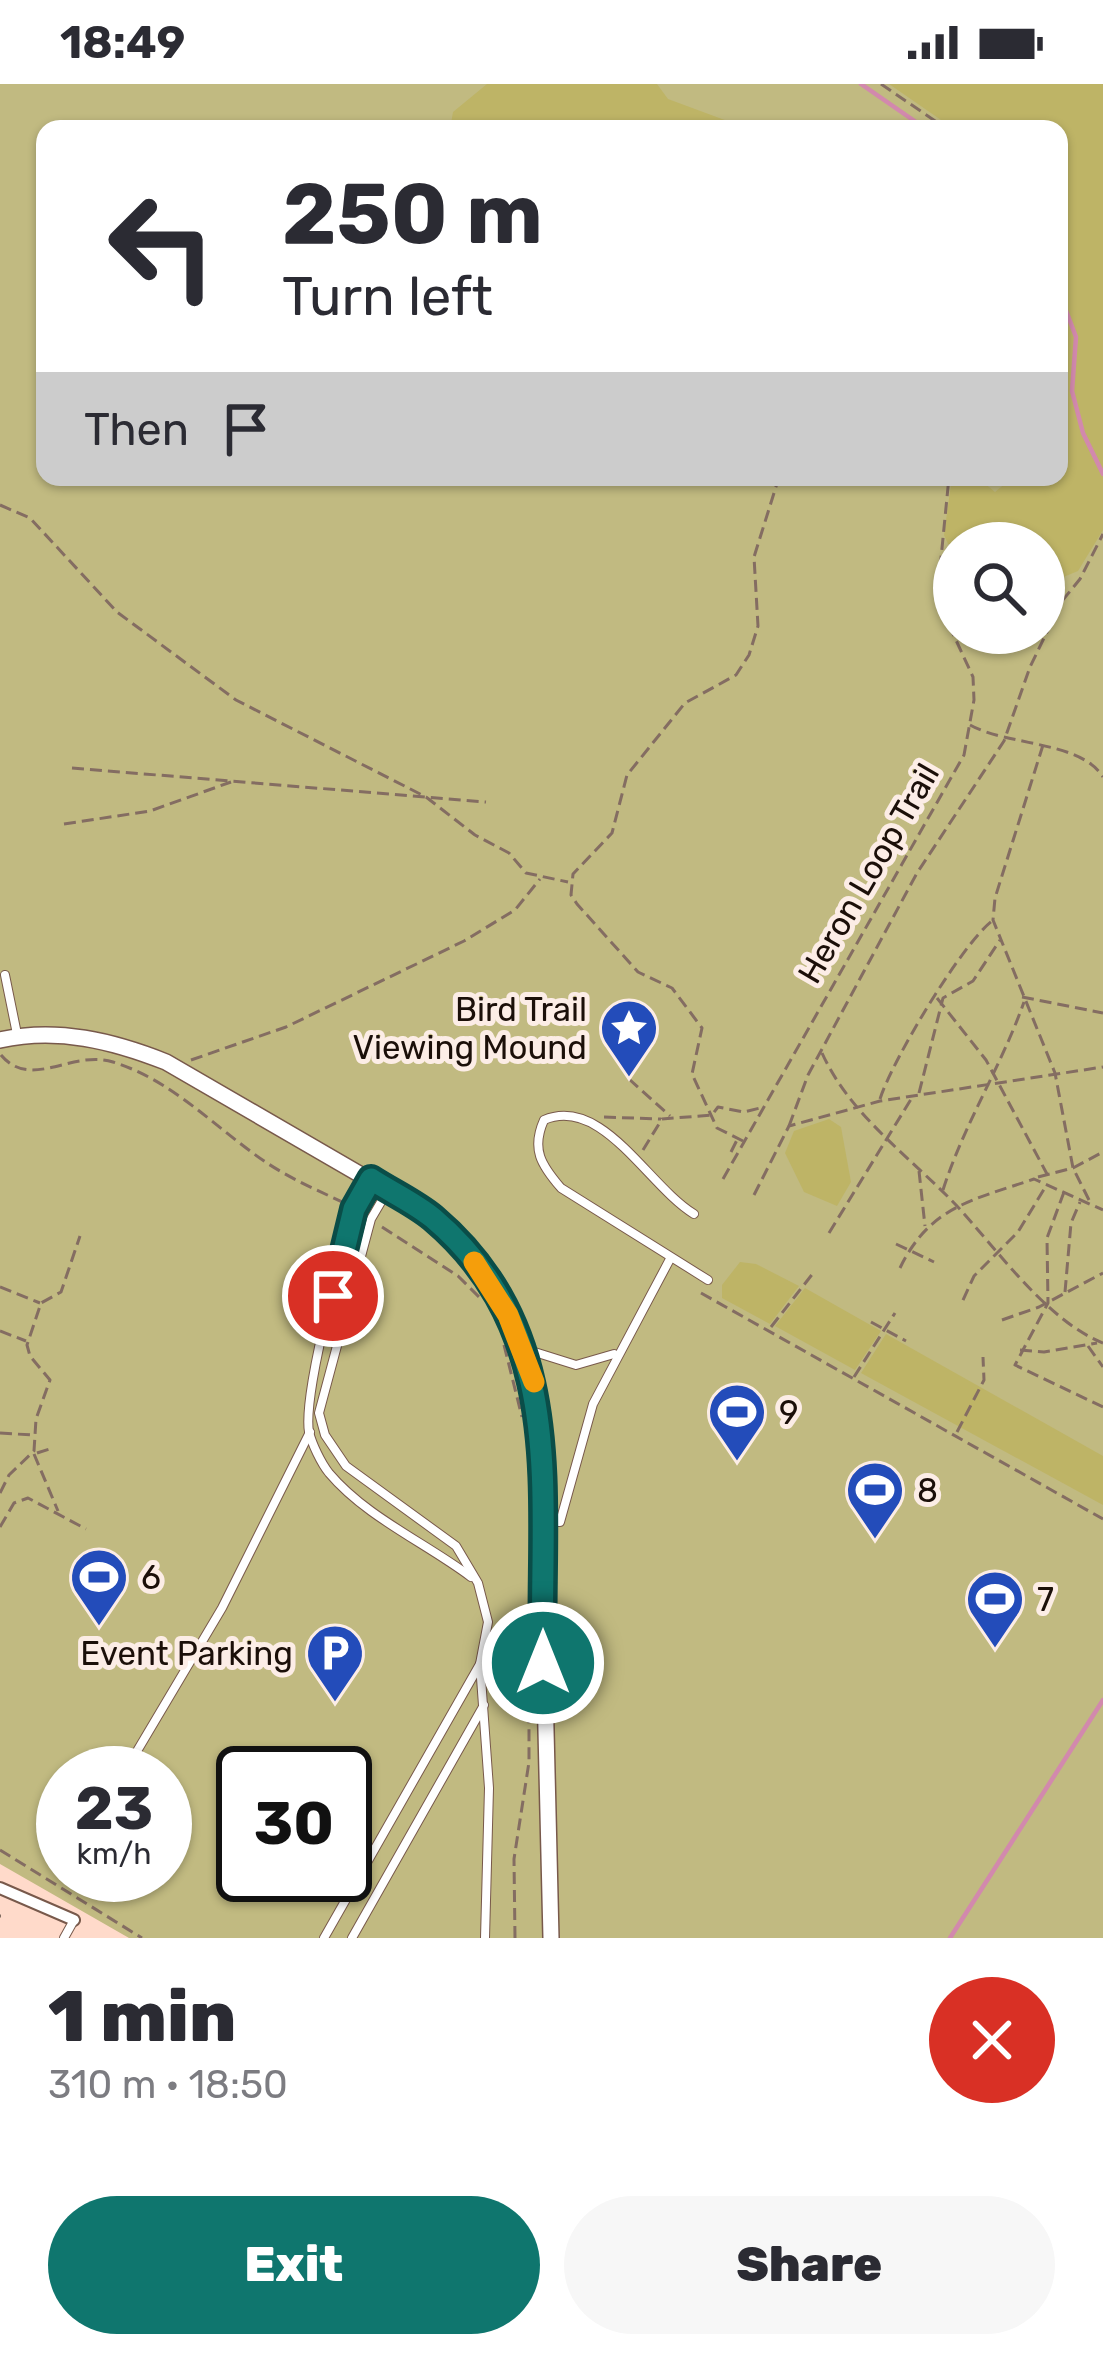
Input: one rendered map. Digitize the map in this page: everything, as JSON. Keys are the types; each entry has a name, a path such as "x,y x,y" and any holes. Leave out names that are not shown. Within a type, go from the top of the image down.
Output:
{"street":[{"path":"9,1038 73,1036 120,1044 178,1069 430,1215 488,1280 525,1349 538,1397 551,1938"},
{"path":"0,1888 74,1920"}],"lane":[{"path":"5,975 9,1038"},
{"path":"694,1214 673,1201 596,1123 559,1113 544,1120 535,1139 542,1166 561,1187 708,1280"},
{"path":"371,1179 354,1209 341,1260 310,1403 310,1433 325,1468 348,1492 478,1583"},
{"path":"140,1746 223,1608 320,1413 371,1219 388,1190"},
{"path":"544,1522 560,1522 593,1404 615,1354 670,1258"},
{"path":"525,1349 576,1365 615,1354"},
{"path":"320,1413 325,1435 346,1466 456,1546 478,1583 488,1622 480,1664 489,1789 485,1938"},
{"path":"325,1938 480,1664 513,1634 542,1631"},
{"path":"352,1938 484,1705"},
{"path":"64,1938 74,1920"}],"path":[{"path":"880,84 934,120"},
{"path":"741,1139 717,1127 692,1074 702,1028 690,1007 672,988 638,972 577,904 571,882 578,866 612,833 627,775 685,703 736,675 749,655 758,626 754,557 776,486"},
{"name":"Heron Loop Trail","path":"741,1139 955,776 970,725 973,677 937,599 948,486"},
{"path":"0,506 30,518 117,612 236,700 426,797 475,835 509,853 526,874 571,882"},
{"path":"754,1195 789,1126 795,1102 916,873 1004,741 1054,618 1103,534"},
{"path":"970,725 1004,741 1043,745 1085,760 1103,777"},
{"path":"1043,745 995,898 993,920 1054,1072 1073,1168 1090,1204"},
{"path":"72,768 486,802"},
{"path":"64,824 150,811 232,781"},
{"path":"178,1069 201,1053 303,1020 464,941 514,910 541,877"},
{"path":"829,1233 915,1095 939,1001 993,920"},
{"path":"880,1101 917,1018 973,981 1000,939"},
{"path":"1023,999 1103,1013"},
{"path":"942,1192 953,1158 981,1105 983,1085 1023,999"},
{"path":"939,1001 986,1060 1047,1174"},
{"path":"821,1052 835,1082 957,1206 996,1253 1048,1303 1101,1342"},
{"path":"0,1054 4,1061 27,1070 58,1067 76,1058 115,1062 180,1096 264,1161 350,1206"},
{"path":"789,1126 880,1101 1103,1067"},
{"path":"628,1079 671,1118"},
{"path":"578,1115 662,1119 712,1115 718,1108 744,1112 761,1108"},
{"path":"632,1158 648,1144 662,1119"},
{"path":"730,1152 741,1139"},
{"path":"723,1178 741,1139"},
{"path":"898,1258 925,1226 957,1206 1073,1168 1103,1152"},
{"path":"919,1169 925,1226"},
{"path":"1034,1179 1103,1210"},
{"path":"963,1300 974,1276 1018,1232 1048,1185"},
{"path":"1064,1192 1047,1238 1048,1303 1015,1365 1103,1408"},
{"path":"1065,1294 1071,1223 1081,1200"},
{"path":"374,1221 458,1276 488,1310"},
{"path":"59,1513 34,1452 34,1434 50,1380 29,1356 28,1342 41,1304 61,1292 80,1236"},
{"path":"896,1244 931,1260 923,1269"},
{"path":"900,1268 906,1249"},
{"path":"769,1330 814,1272"},
{"path":"1002,1319 1048,1303 1103,1273"},
{"path":"0,1287 41,1304"},
{"path":"701,1293 1103,1519"},
{"path":"884,1313 874,1323 903,1339 906,1326"},
{"path":"854,1378 895,1313"},
{"path":"0,1331 28,1342"},
{"path":"500,1335 516,1379 525,1433"},
{"path":"1022,1350 1044,1352 1101,1342"},
{"path":"1087,1345 1103,1366"},
{"path":"956,1434 984,1380 983,1357"},
{"path":"0,1433 34,1434"},
{"path":"0,1493 9,1475 34,1452 52,1448"},
{"path":"50,1489 62,1485"},
{"path":"0,1527 14,1503 34,1498 86,1528"},
{"path":"515,1938 516,1835 529,1762 529,1681"},
{"path":"0,1850 36,1870"},
{"path":"87,1902 142,1938"}],"shaded area":[{"path":"0,84 1103,84 1103,1938 129,1938 66,1902 192,1902 192,1746 36,1746 36,1885 0,1864"},
{"path":"487,84 657,84 668,99 725,120 452,120 453,112"},
{"path":"889,84 1103,84 1103,530 1078,571 1065,576 1065,522 946,522 951,486 988,486 995,492 1002,486 1068,486 1068,120 941,120"},
{"path":"829,1119 841,1127 851,1182 837,1206 804,1192 785,1153 794,1131"},
{"path":"740,1262 756,1264 799,1286 770,1324 722,1298 722,1285"},
{"path":"805,1288 881,1331 855,1370 775,1326"},
{"path":"886,1334 1103,1456 1103,1505 861,1373"}],"waterway":[{"path":"861,84 913,120"},
{"path":"1068,316 1076,337 1072,391 1083,433 1103,474"},
{"path":"950,1938 1103,1700"}],"slow traffic":[{"path":"474,1262 525,1349 534,1382"}],"place":[{"name":"Bird Trail Viewing Mound","path":"629,1079"},
{"name":"9","path":"737,1463"},
{"name":"8","path":"875,1541"},
{"name":"6","path":"99,1628"},
{"name":"7","path":"995,1650"},
{"name":"Event Parking","path":"335,1704"}],"route":[{"path":"333,1296 354,1209 371,1179 430,1215 488,1280 525,1349 538,1397 543,1663"}]}
